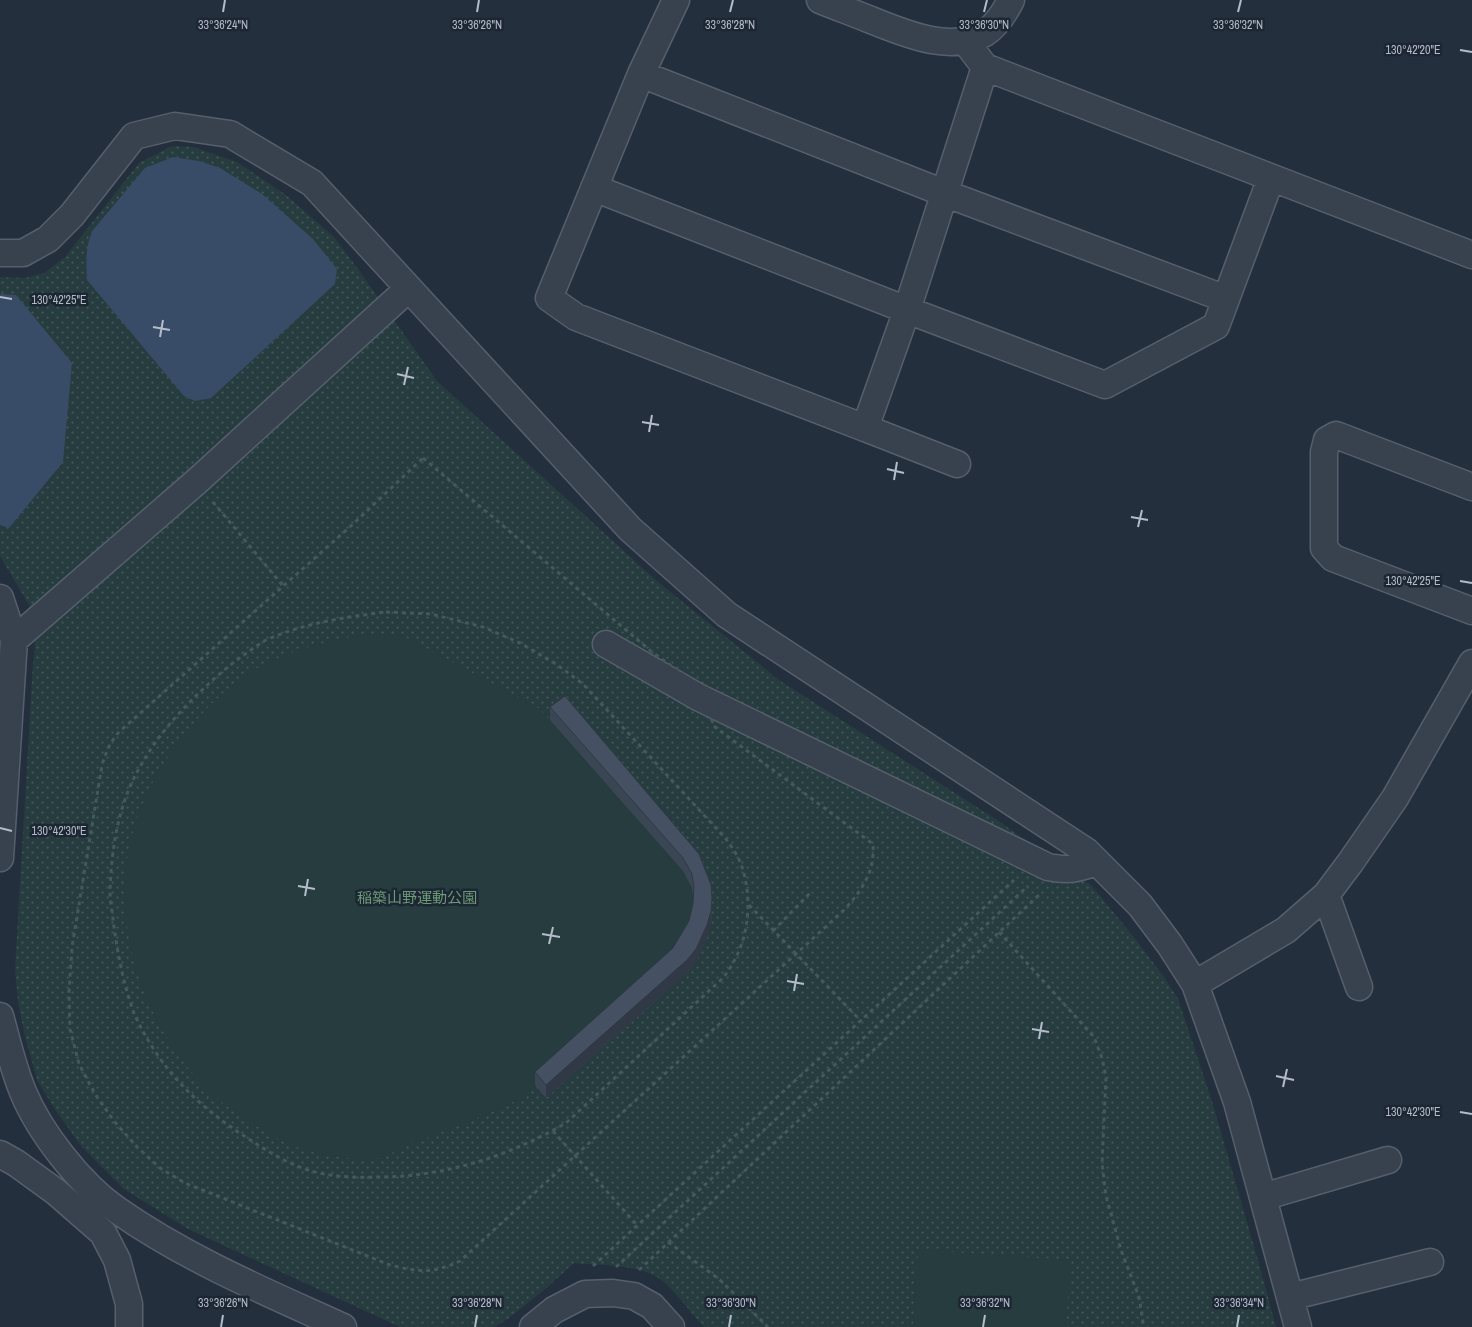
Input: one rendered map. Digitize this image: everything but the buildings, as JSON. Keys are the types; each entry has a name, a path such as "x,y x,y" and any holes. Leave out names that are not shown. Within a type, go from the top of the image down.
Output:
{"street":[{"path":"676,0 641,74 549,298 576,317 957,464"},
{"path":"820,0 916,37 941,41 965,41 986,33 1003,16 1011,0"},
{"path":"965,41 985,67 1472,255"},
{"path":"866,428 907,310 985,67"},
{"path":"641,74 944,193 1226,299"},
{"path":"0,253 23,253 48,239 72,215 134,136 175,126 230,134 312,183 630,529 727,615 1078,846 1097,862 1140,905 1170,945 1195,984 1237,1102 1298,1327"},
{"path":"594,188 1105,385 1216,326 1271,178"},
{"path":"14,640 196,482 408,289"},
{"path":"1472,488 1336,435 1327,440 1324,452 1324,548 1333,558 1472,611"},
{"path":"0,598 14,640 4,741 0,858"},
{"path":"606,644 703,700 1049,866 1078,868 1097,862"},
{"path":"1195,984 1286,930 1326,895 1395,798 1472,663"},
{"path":"1326,895 1359,987"},
{"path":"0,1016 23,1093 58,1152 86,1182 116,1209 186,1253 344,1327"},
{"path":"0,1154 56,1192 104,1233 117,1260 129,1304 129,1327"},
{"path":"1262,1197 1388,1160"},
{"path":"1290,1297 1430,1262"},
{"path":"533,1327 554,1310 585,1294 613,1293 634,1296 652,1306 671,1327"}],"path":[{"path":"423,458 652,652 694,682 716,727 873,844 874,854 866,881 844,910 460,1261 442,1268 426,1271 390,1265 185,1183 160,1168 137,1147 114,1121 95,1094 79,1064 70,1029 69,992 72,947 105,753 111,741 119,732 283,586 352,525 423,458"},
{"path":"217,506 283,586"},
{"path":"386,612 431,614 483,627 520,643 583,684 726,839 740,863 746,886 748,905 749,912 737,956 724,977 566,1123 537,1140 496,1157 448,1171 395,1177 350,1178 288,1163 214,1116 180,1084 156,1052 135,1015 124,980 110,894 113,853 121,814 133,779 151,747 202,689 231,664 264,641 304,626 342,617 386,612"},
{"path":"635,1274 999,932 1049,866"},
{"path":"588,1271 861,1021 1049,866"},
{"path":"610,1272 1049,866"},
{"path":"773,931 810,893"},
{"path":"748,905 861,1021"},
{"path":"999,932 1094,1037 1102,1058 1106,1077 1102,1163 1106,1196 1121,1250 1140,1296 1142,1327"},
{"path":"553,1131 637,1225"},
{"path":"668,1242 719,1279 768,1327"}],"green space":[{"name":"稲築山野運動公園","path":"172,146 193,147 237,162 286,195 334,237 437,381 658,582 779,680 997,820 1091,885 1133,936 1178,999 1211,1098 1276,1327 704,1327 666,1284 647,1272 622,1267 574,1263 544,1290 495,1327 400,1327 188,1229 124,1189 82,1147 38,1082 25,1037 18,1002 15,970 35,647 29,605 0,556 0,277 25,278 44,273 65,257 139,163"},
{"path":"369,634 403,636 540,709 683,871 692,888 694,900 693,917 673,961 532,1088 501,1108 382,1157 368,1159 316,1153 292,1145 245,1119 207,1089 185,1064 165,1035 150,1004 137,971 129,937 125,903 126,869 132,835 141,807 169,755 201,715 235,683 267,663 295,651 339,639"},
{"path":"918,1250 1070,1260 1066,1327 913,1327"}],"water":[{"path":"173,157 199,161 220,168 262,194 313,239 337,269 335,284 211,398 195,401 184,396 87,280 87,248 93,230 145,168"},
{"path":"0,294 16,295 72,363 63,462 9,528 0,525"}]}
